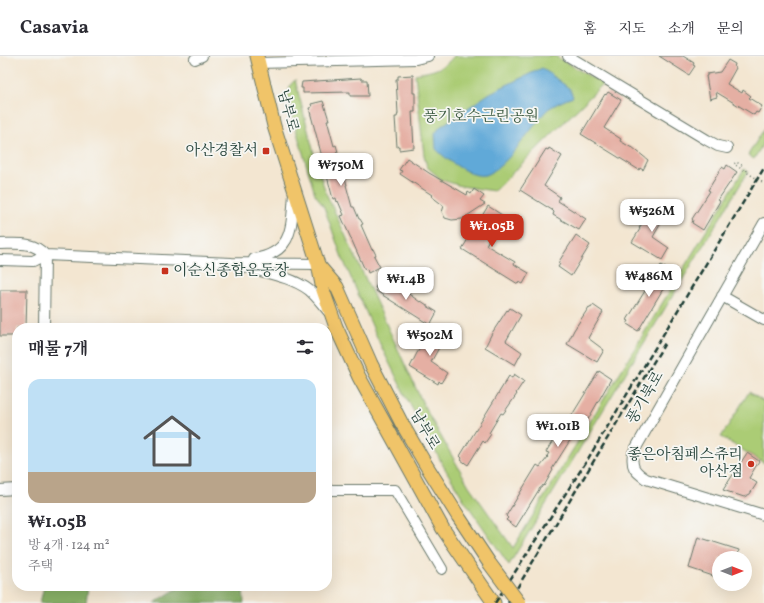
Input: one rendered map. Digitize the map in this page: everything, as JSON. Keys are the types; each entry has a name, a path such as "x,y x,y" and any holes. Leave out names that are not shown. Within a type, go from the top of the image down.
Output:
{"main road":[{"name":"남부로","path":"257,60 274,126 318,264 323,290 333,319 359,377 443,529 494,603"},
{"name":"남부로","path":"318,264 337,287 371,364 401,422 426,465 490,564 519,603"}],"street":[{"path":"257,60 416,59 428,56"},
{"path":"568,56 707,140 718,146 727,148"},
{"path":"232,263 265,257 274,253 284,243 291,229 294,192"},
{"name":"풍기북로","path":"764,223 633,453 631,463 637,473 646,479 764,514"},
{"path":"0,244 33,245 41,250 45,255 44,323"},
{"path":"0,260 33,261 45,255 232,263 318,264"},
{"path":"232,263 289,280 308,289 319,300 333,319"},
{"path":"722,296 764,320"},
{"path":"0,490 12,490"},
{"path":"332,490 395,490 442,569"}],"path":[{"path":"742,165 736,162 734,164 764,183"}],"green space":[{"name":"풍기호수근린공원","path":"454,56 555,56 603,84 494,191 461,186 442,180 427,167 424,155 415,74 432,71 441,67 450,61"},
{"path":"295,80 317,165 326,193 425,408 469,486 513,548 744,169 748,172 509,565 464,500 444,467 406,397 380,344 341,255 324,207 315,194 290,109 288,94 291,84"},
{"path":"764,129 764,142 754,159 748,155"},
{"path":"749,392 764,402 764,463 721,437"},
{"path":"43,591 87,591 86,603 40,603"},
{"path":"173,591 243,591 244,603 154,603"}],"water":[{"path":"542,68 570,89 573,97 548,109 516,149 498,168 485,175 473,174 459,167 436,149 435,134 440,127 490,93"}],"building":[{"path":"659,56 683,56 694,63 693,65 695,66 689,75"},
{"path":"728,60 735,64 734,67 736,68 727,84 742,93 743,90 751,96 749,98 762,106 758,113 756,112 754,115 716,92 717,97 710,99 706,76 707,74 720,72"},
{"path":"413,75 413,93 415,93 415,112 412,112 414,148 399,150 399,146 397,147 395,117 397,117 398,113 396,79 398,79 398,76"},
{"path":"361,78 362,80 367,80 368,96 350,96 350,92 303,93 303,88 301,88 302,82"},
{"path":"608,92 621,100 604,128 648,160 643,170 640,168 639,170 581,134 605,94 606,95"},
{"path":"323,101 329,120 327,120 334,146 336,145 338,152 336,153 343,178 345,178 352,207 354,207 363,224 361,225 372,250 373,249 376,255 374,256 380,267 368,273 367,269 365,270 341,216 344,215 338,201 337,202 336,198 333,199 309,108 312,107 311,104"},
{"path":"549,148 562,156 544,186 560,197 558,201 586,219 579,230 553,215 554,212 552,210 520,190 546,149 548,150"},
{"path":"407,158 429,173 467,195 468,192 471,194 474,189 484,196 480,201 485,204 462,219 452,220 445,218 442,212 444,206 431,196 432,195 400,174 402,171 399,170"},
{"path":"727,165 737,172 718,200 720,201 703,230 692,223 692,219 710,191 708,190 722,167 725,169"},
{"path":"658,204 668,211 653,237 669,248 662,260 632,242 640,229 639,228 655,205 656,206"},
{"path":"488,206 502,215 486,245 515,262 514,264 529,273 523,284 519,282 518,284 462,249"},
{"path":"576,235 590,245 571,276 558,267 560,264 558,263"},
{"path":"661,265 673,273 638,331 627,324 629,321 627,320"},
{"path":"380,277 399,287 437,312 430,325 376,291 377,289 375,288"},
{"path":"0,290 27,290 26,323 12,323 12,336 0,336"},
{"path":"593,305 603,312 588,338 604,350 597,362 567,344 589,307 591,308"},
{"path":"510,308 521,315 506,341 522,352 515,365 485,347 492,333 507,310 508,311"},
{"path":"434,327 446,335 431,362 447,373 441,383 439,381 438,384 410,367 417,353"},
{"path":"599,371 611,379 587,421 576,436 574,434 552,469 553,470 544,486 543,485 540,488 516,527 506,520 508,518 506,516 537,465 540,467 548,457 547,456 549,453 546,452 560,429 561,431 564,428"},
{"path":"514,374 524,381 503,414 501,413 485,443 483,441 468,465 461,460 462,458 460,456 509,376 512,378"},
{"path":"747,453 759,461 749,478 757,483 750,494 744,497 723,490"},
{"path":"698,537 739,550 712,551 712,576 689,568"}],"railway":[{"path":"495,603 586,462 764,168"},
{"path":"508,603 665,343"}],"place":[{"name":"아산경찰서","path":"266,151"},
{"name":"이순신종합운동장","path":"165,271"},
{"name":"좋은아침페스츄리 아산점","path":"751,464"}]}
